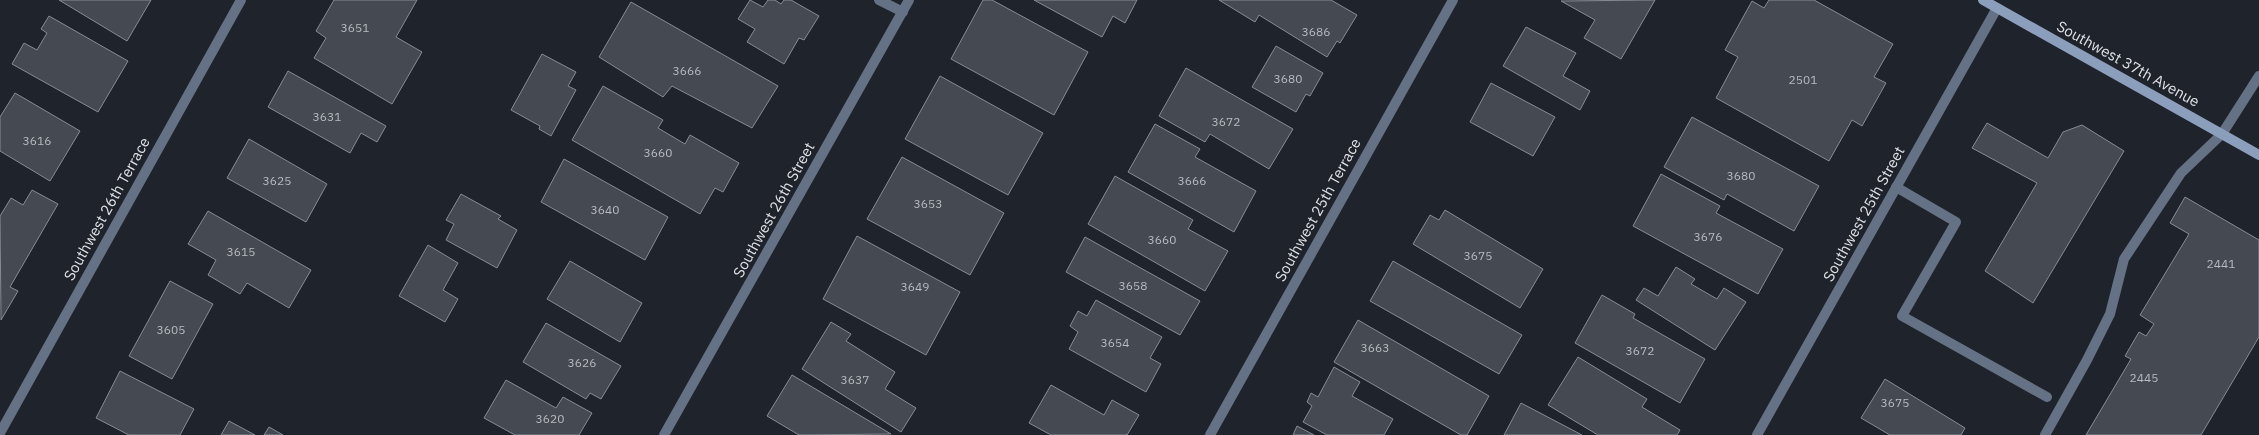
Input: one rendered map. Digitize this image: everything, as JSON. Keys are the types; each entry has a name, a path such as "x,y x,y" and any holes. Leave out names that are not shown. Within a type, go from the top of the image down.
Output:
{"main road":[{"name":"Southwest 37th Avenue","path":"1983,0 2259,155"}],"street":[{"name":"Southwest 26th Terrace","path":"0,433 241,0"},
{"path":"879,0 903,12"},
{"name":"Southwest 26th Street","path":"664,435 909,0"},
{"name":"Southwest 25th Terrace","path":"1210,435 1453,0"},
{"name":"Southwest 25th Street","path":"1757,435 1997,8"},
{"path":"2045,435 2087,360 2110,314 2124,259 2181,173 2222,134 2259,76"},
{"path":"1896,187 1956,222 1902,316 2047,397"}],"building":[{"path":"59,0 151,0 127,41"},
{"path":"334,0 417,0 396,37 422,52 392,104 314,58 326,38 316,31"},
{"path":"750,0 763,7 768,0 775,0 781,4 784,0 791,0 819,16 804,40 799,38 784,64 747,42 755,29 738,19"},
{"path":"983,0 992,0 1088,52 1054,115 951,59"},
{"path":"1034,0 1137,0 1125,23 1113,16 1102,37"},
{"path":"1219,0 1331,0 1357,15 1340,43 1337,41 1327,57 1259,15 1255,22"},
{"path":"1655,0 1621,59 1584,38 1595,20 1561,1"},
{"path":"1769,0 1814,0 1893,44 1874,77 1886,83 1862,126 1852,120 1829,161 1716,98 1738,57 1725,50 1752,1 1764,8"},
{"path":"631,2 778,86 752,128 672,86 663,97 599,57"},
{"path":"49,16 128,61 98,112 12,64 24,43 37,50 47,33 41,29"},
{"path":"1526,27 1576,53 1563,76 1590,91 1580,110 1503,66"},
{"path":"1276,46 1323,73 1310,96 1306,94 1296,112 1252,87"},
{"path":"542,54 576,72 568,86 576,90 551,136 539,129 540,126 511,110"},
{"path":"1186,68 1293,129 1269,169 1210,134 1205,142 1159,116"},
{"path":"288,71 386,126 377,142 361,133 350,153 268,107"},
{"path":"940,76 1043,133 1008,195 905,139"},
{"path":"1491,83 1555,117 1533,156 1470,122"},
{"path":"603,86 663,120 658,128 685,144 690,135 739,163 723,192 715,188 700,214 572,140"},
{"path":"15,93 80,131 50,181 0,151 0,117"},
{"path":"1692,117 1819,186 1794,231 1727,194 1724,200 1664,167"},
{"path":"1987,123 2048,158 2063,132 2082,125 2124,151 2033,303 1985,271 2037,183 1972,148"},
{"path":"1155,124 1200,149 1195,157 1256,191 1234,232 1128,172"},
{"path":"249,139 327,184 306,222 227,178"},
{"path":"902,157 1004,213 970,275 867,219"},
{"path":"564,159 668,217 645,260 541,202"},
{"path":"1661,174 1720,206 1716,213 1783,249 1758,294 1633,226"},
{"path":"1115,176 1193,220 1188,229 1228,251 1205,291 1088,224"},
{"path":"32,190 58,204 10,287 18,291 1,320 0,216 11,198 23,205"},
{"path":"461,194 501,216 498,219 517,230 497,268 446,240 454,224 446,220"},
{"path":"2185,197 2259,240 2259,337 2201,435 2086,435 2131,359 2125,356 2139,332 2146,336 2154,324 2140,315 2189,234 2170,223"},
{"path":"1445,210 1543,269 1520,308 1413,244 1430,215 1439,220"},
{"path":"208,211 311,270 289,308 247,283 240,294 208,275 216,260 188,244"},
{"path":"857,236 960,292 926,355 823,299"},
{"path":"1085,237 1200,301 1180,335 1066,272"},
{"path":"428,245 458,263 443,290 458,299 445,322 399,296"},
{"path":"570,261 642,303 620,342 547,299"},
{"path":"1393,261 1522,335 1499,374 1370,301"},
{"path":"1676,267 1695,279 1691,284 1717,299 1724,288 1746,302 1715,350 1636,300 1644,288 1658,296"},
{"path":"170,281 213,304 172,379 129,356"},
{"path":"1602,295 1635,314 1633,318 1705,359 1680,403 1575,343"},
{"path":"1096,300 1162,337 1150,358 1161,364 1146,392 1069,349 1078,332 1070,326 1078,311 1087,316"},
{"path":"1358,320 1489,396 1467,435 1461,435 1334,362"},
{"path":"831,322 851,334 846,341 895,372 885,389 916,408 901,432 802,369"},
{"path":"546,323 621,366 601,399 590,393 586,399 523,362"},
{"path":"1578,357 1647,399 1642,407 1680,430 1677,435 1598,435 1548,405"},
{"path":"1334,367 1360,382 1352,396 1393,419 1384,435 1327,435 1303,422 1312,406 1307,402 1311,393 1318,397"},
{"path":"120,371 194,409 180,435 129,435 96,418"},
{"path":"792,375 891,434 799,435 767,416"},
{"path":"1885,379 1965,428 1961,435 1890,435 1861,418"},
{"path":"506,380 556,408 563,397 592,413 579,435 515,435 484,418"},
{"path":"1051,385 1104,415 1112,400 1139,415 1127,435 1051,435 1029,423"},
{"path":"1521,403 1582,435 1504,435"},
{"path":"229,421 255,435 221,435"},
{"path":"1297,426 1314,435 1293,435"},
{"path":"269,427 283,435 264,435"}]}
